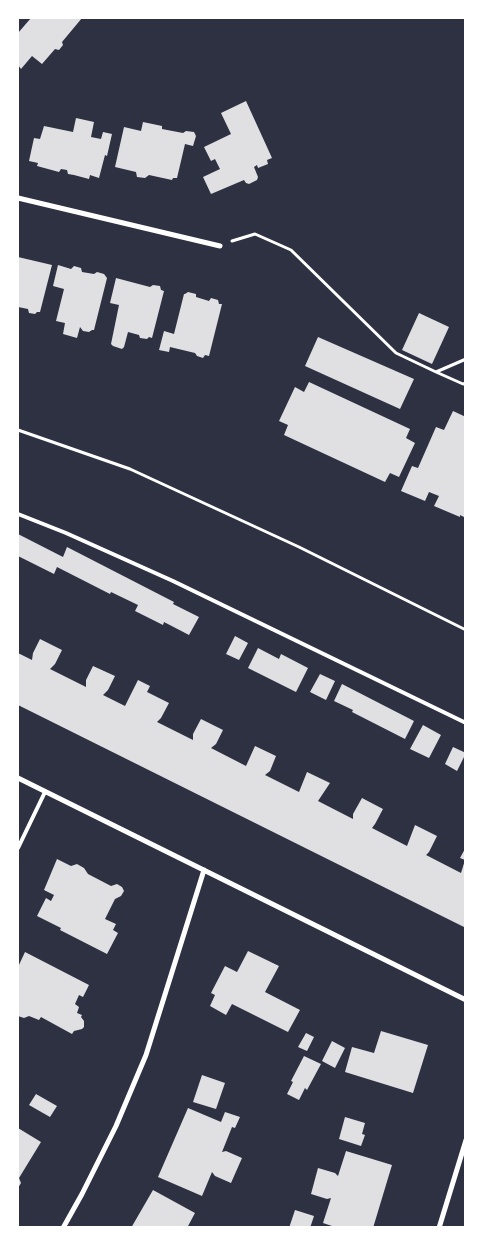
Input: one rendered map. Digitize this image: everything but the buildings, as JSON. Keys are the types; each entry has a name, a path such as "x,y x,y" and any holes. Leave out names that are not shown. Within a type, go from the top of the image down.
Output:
{"street":[{"path":"18,198 220,246"},
{"path":"18,778 466,1000"},
{"path":"63,1228 100,1159 143,1064 204,870"},
{"path":"439,1228 466,1140"}],"lane":[{"path":"18,514 66,533 173,581 466,723"},
{"path":"18,848 45,792"}],"path":[{"path":"220,246 255,234 291,250 396,353 463,384 466,383"},
{"path":"436,372 466,359"},
{"path":"18,430 130,469 299,547 466,630"}]}
